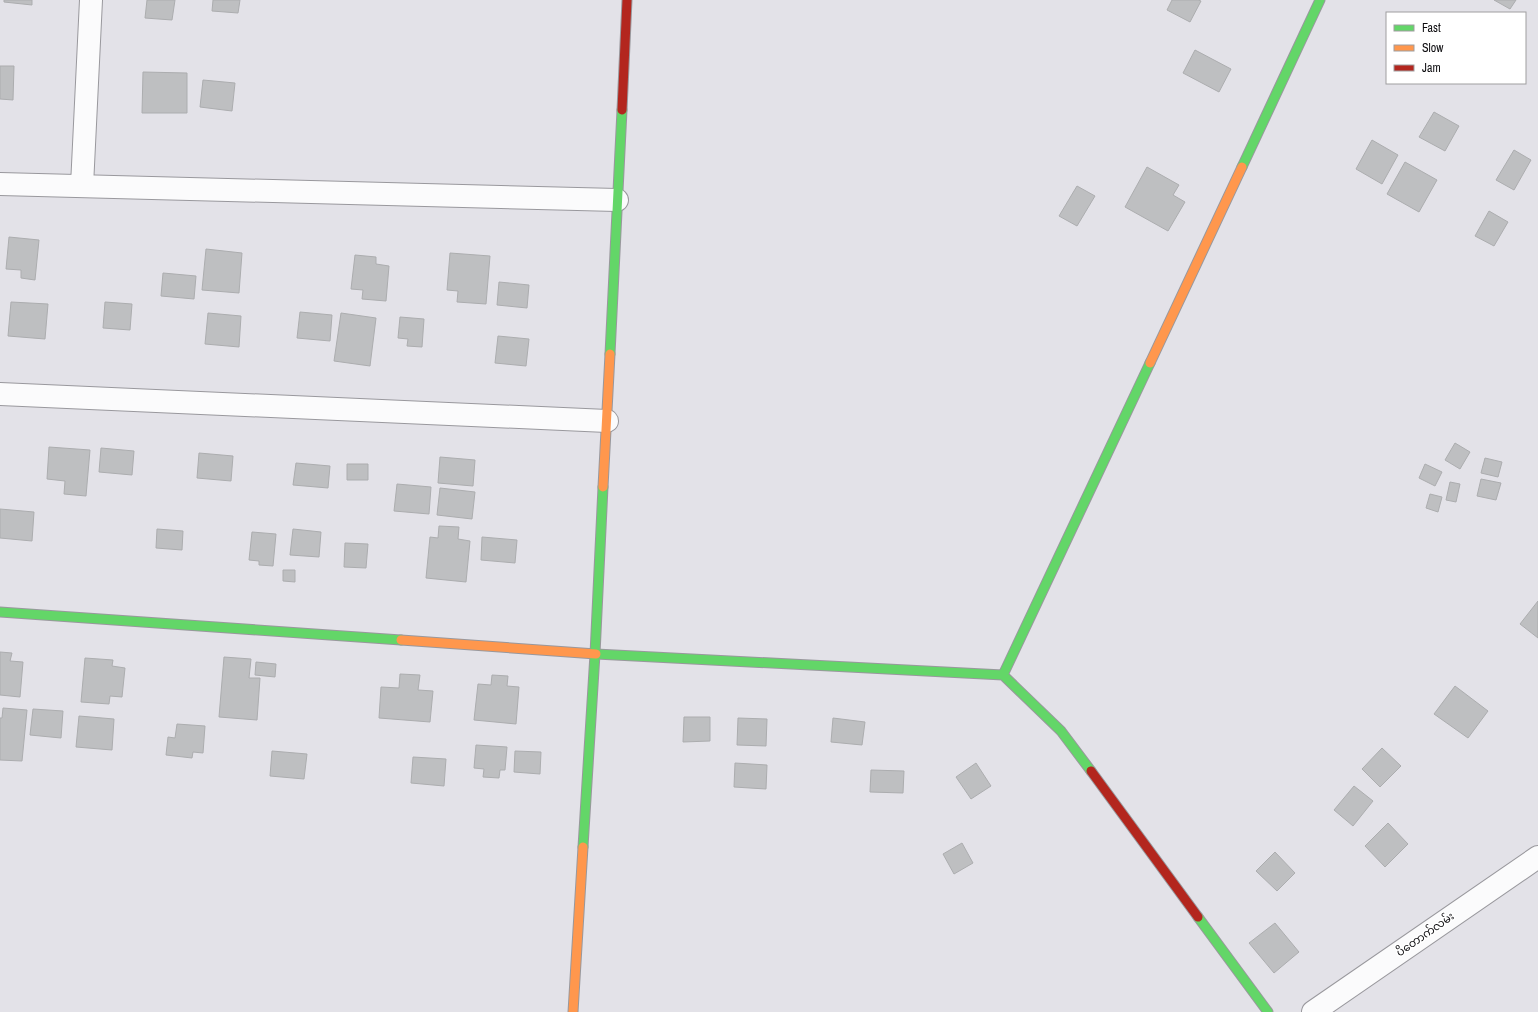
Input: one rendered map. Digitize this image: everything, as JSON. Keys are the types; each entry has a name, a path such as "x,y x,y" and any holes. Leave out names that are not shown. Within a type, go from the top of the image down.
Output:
{"street":[{"path":"82,186 91,0"},
{"path":"573,1012 595,654 627,0"},
{"path":"1003,675 1320,0"},
{"path":"0,184 617,200"},
{"path":"0,394 607,421"},
{"path":"0,612 595,654 1003,675 1061,731 1268,1012"},
{"name":"ပိတောက်လမ်း","path":"1313,1012 1538,857"}],"building":[{"path":"4,0 32,0 32,5 4,2"},
{"path":"147,0 175,0 172,20 145,18"},
{"path":"213,0 240,0 238,13 212,11"},
{"path":"1172,0 1201,1 1190,22 1167,10"},
{"path":"1494,0 1516,0 1510,9"},
{"path":"1195,50 1231,69 1219,92 1183,73"},
{"path":"0,66 14,66 13,100 0,99"},
{"path":"143,72 187,73 187,113 142,113"},
{"path":"203,80 235,83 232,111 200,107"},
{"path":"1434,112 1459,126 1445,151 1419,137"},
{"path":"1372,140 1398,155 1382,184 1356,169"},
{"path":"1514,150 1531,160 1514,190 1496,180"},
{"path":"1405,162 1437,180 1419,212 1387,194"},
{"path":"1147,167 1179,185 1173,195 1185,202 1168,231 1125,207"},
{"path":"1077,186 1095,196 1077,226 1059,216"},
{"path":"1489,211 1508,222 1494,246 1475,236"},
{"path":"9,237 39,240 35,280 21,278 21,270 6,269"},
{"path":"206,249 242,253 239,293 202,290"},
{"path":"450,253 490,256 486,304 457,302 458,291 447,290"},
{"path":"355,255 376,257 376,264 389,266 386,301 362,299 363,290 351,289"},
{"path":"163,273 196,276 194,299 161,296"},
{"path":"499,282 529,285 527,308 497,305"},
{"path":"11,302 48,304 45,339 8,336"},
{"path":"105,302 132,304 130,330 103,328"},
{"path":"300,312 332,315 330,341 297,338"},
{"path":"208,313 241,316 239,347 205,344"},
{"path":"341,313 376,318 370,366 334,361"},
{"path":"400,317 424,319 422,347 407,346 408,339 398,338"},
{"path":"498,336 529,339 526,366 495,363"},
{"path":"1455,443 1470,452 1460,469 1445,460"},
{"path":"49,447 90,450 86,496 64,494 65,481 47,479"},
{"path":"101,448 134,451 132,475 99,472"},
{"path":"199,453 233,456 231,481 197,478"},
{"path":"440,457 475,460 473,486 438,483"},
{"path":"1485,458 1502,462 1498,477 1481,473"},
{"path":"296,463 330,466 328,488 293,485"},
{"path":"347,464 368,464 368,480 347,480"},
{"path":"1425,464 1442,472 1435,486 1419,478"},
{"path":"1481,479 1501,483 1496,500 1477,496"},
{"path":"1450,482 1460,484 1456,502 1446,500"},
{"path":"397,484 431,487 429,514 394,511"},
{"path":"440,488 475,492 472,519 437,515"},
{"path":"1430,494 1442,497 1438,512 1426,508"},
{"path":"0,509 34,512 32,541 0,538"},
{"path":"439,526 459,527 458,539 470,541 466,582 426,578 430,537 438,538"},
{"path":"157,529 183,531 182,550 156,548"},
{"path":"293,529 321,532 319,557 290,555"},
{"path":"252,532 276,534 273,566 259,565 259,561 249,560"},
{"path":"482,537 517,540 515,563 481,560"},
{"path":"345,543 368,544 366,568 344,567"},
{"path":"283,570 295,570 295,582 283,581"},
{"path":"1538,601 1538,638 1520,624"},
{"path":"0,652 12,653 10,661 23,662 20,697 0,695"},
{"path":"224,657 251,659 249,678 260,678 257,720 219,717"},
{"path":"85,658 113,660 112,666 125,668 122,697 110,696 109,704 81,702"},
{"path":"256,662 276,664 275,677 255,675"},
{"path":"400,674 420,675 418,690 433,691 430,722 379,718 381,687 399,688"},
{"path":"492,675 508,676 507,686 519,687 516,724 474,720 478,684 491,685"},
{"path":"1455,686 1488,711 1468,738 1434,714"},
{"path":"3,708 27,710 22,761 0,760 0,718 2,718"},
{"path":"33,709 63,711 61,738 30,735"},
{"path":"79,716 114,719 112,750 76,747"},
{"path":"684,717 710,717 710,741 683,742"},
{"path":"738,718 767,719 766,746 737,745"},
{"path":"833,718 865,722 862,745 831,742"},
{"path":"177,724 205,726 203,753 193,752 192,758 166,755 168,737 175,738"},
{"path":"476,745 507,747 505,770 500,770 499,778 483,777 484,769 474,768"},
{"path":"1382,748 1401,766 1380,787 1362,769"},
{"path":"272,751 307,754 304,779 270,776"},
{"path":"515,751 541,752 540,774 514,772"},
{"path":"413,757 446,759 444,786 411,783"},
{"path":"735,763 767,765 766,789 734,787"},
{"path":"976,763 991,786 971,799 956,777"},
{"path":"871,770 904,771 903,793 870,792"},
{"path":"1354,786 1373,801 1353,826 1334,810"},
{"path":"1388,823 1408,844 1385,867 1365,846"},
{"path":"962,843 973,863 954,874 943,854"},
{"path":"1275,852 1295,873 1277,891 1256,871"},
{"path":"1275,923 1299,952 1274,973 1249,943"}],"traffic: fast":[{"path":"1242,167 1320,0"},
{"path":"610,354 622,110"},
{"path":"1003,675 1150,363"},
{"path":"583,847 595,654 603,487"},
{"path":"0,612 401,640"},
{"path":"596,654 1003,675 1061,731 1091,771"},
{"path":"1198,917 1268,1012"}],"traffic: slow":[{"path":"1150,363 1242,167"},
{"path":"603,487 610,354"},
{"path":"401,640 596,654"},
{"path":"573,1012 583,847"}],"traffic: jam":[{"path":"622,110 627,0"},
{"path":"1091,771 1198,917"}]}
